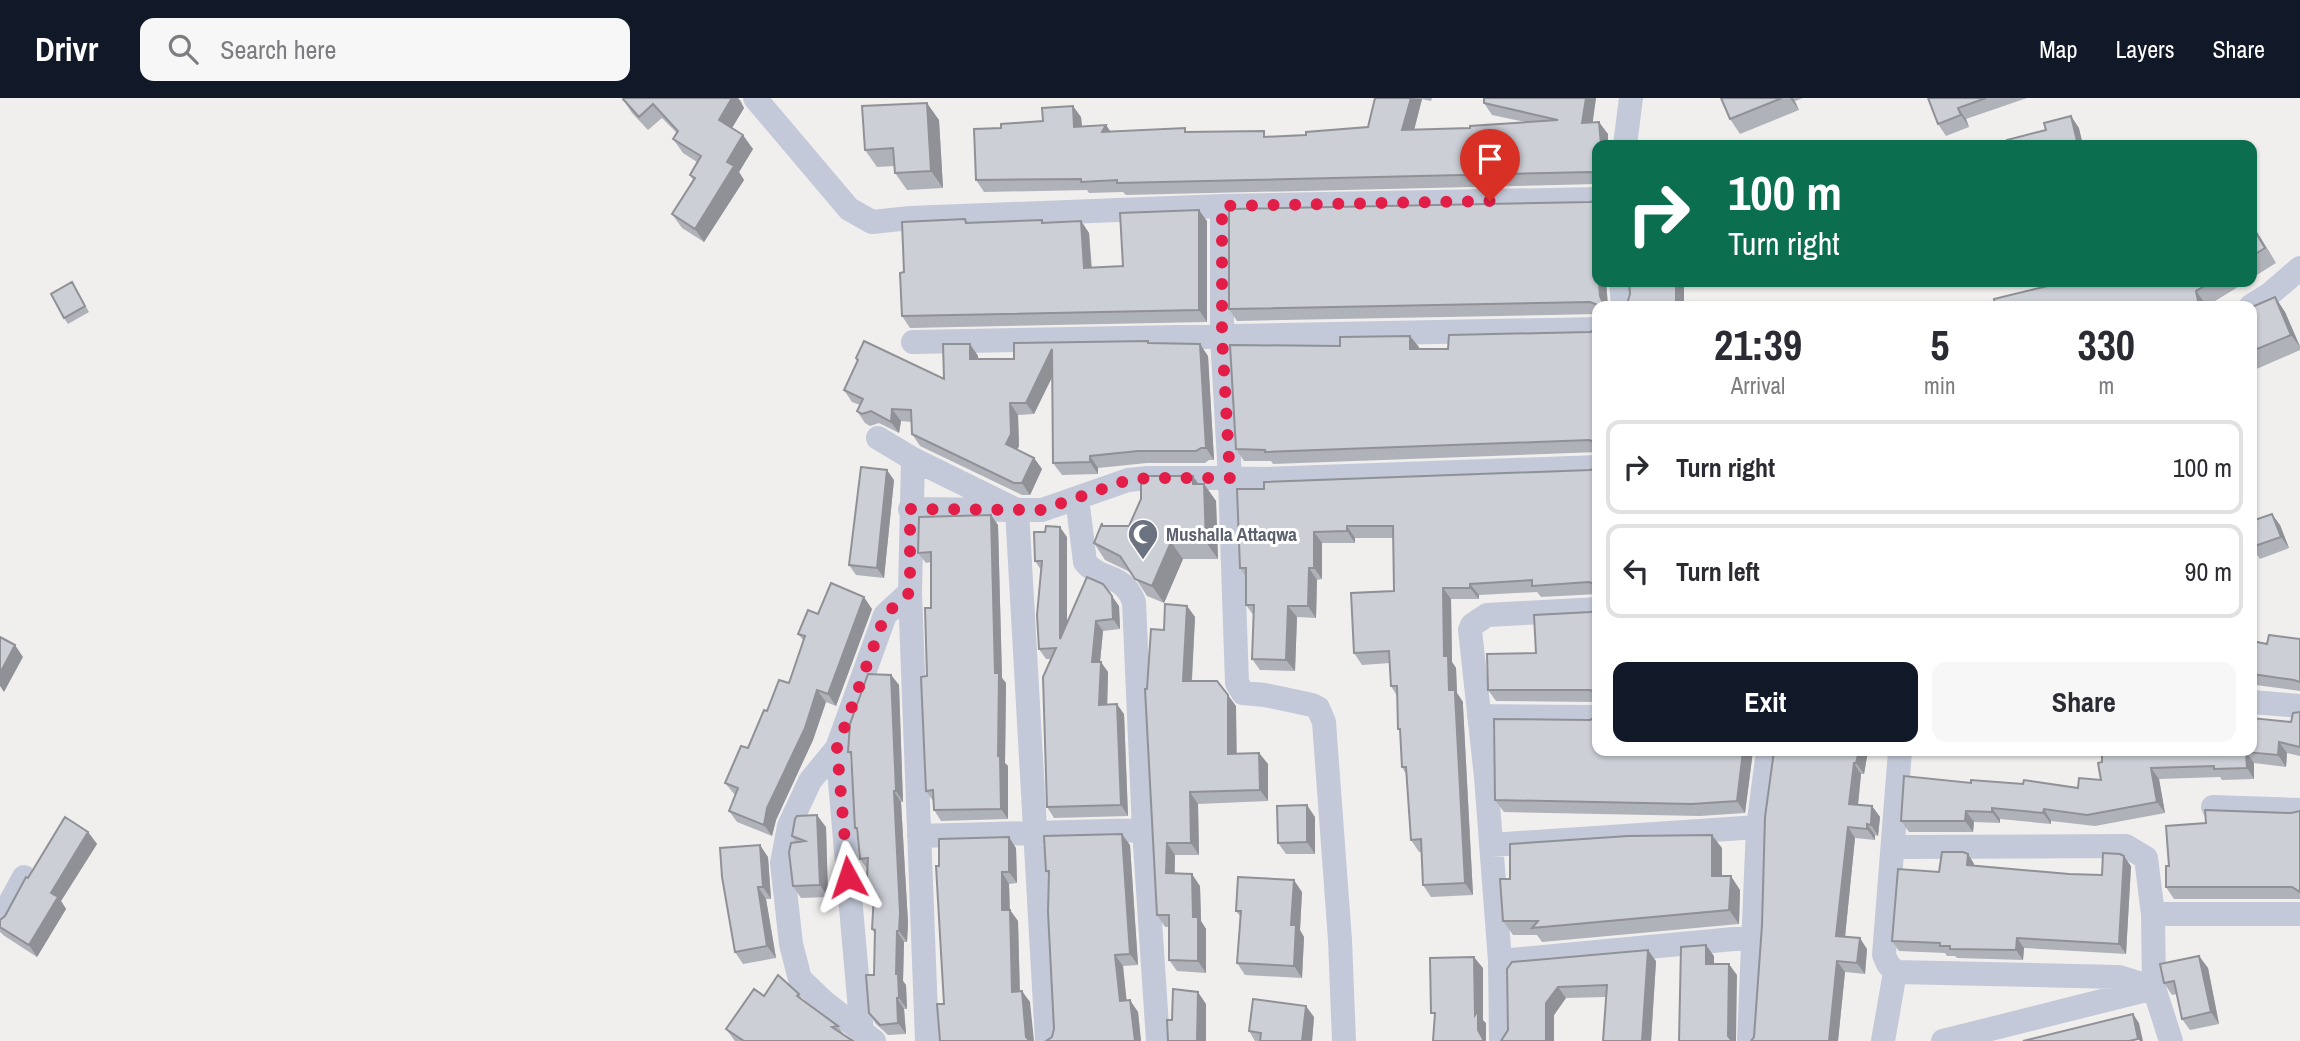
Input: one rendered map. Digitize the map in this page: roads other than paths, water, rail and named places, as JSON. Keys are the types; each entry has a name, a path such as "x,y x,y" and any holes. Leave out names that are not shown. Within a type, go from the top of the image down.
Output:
{"street":[{"path":"755,98 849,209 872,222 911,218 1222,206 1592,199"},
{"path":"1626,140 1631,98"},
{"path":"1222,206 1222,336 1237,683 1242,693 1312,705 1318,708 1324,722 1340,940 1344,1041"},
{"path":"2257,302 2300,268"},
{"path":"913,342 1592,329"},
{"path":"878,438 913,459 1017,510"},
{"path":"913,459 910,592 927,1041"},
{"path":"910,509 1042,510 1128,480 1148,478 1264,479 1592,467"},
{"path":"1077,498 1085,562 1091,570 1117,580 1129,589 1134,602 1144,830 1158,1041"},
{"path":"1017,510 1046,1041"},
{"path":"868,1037 800,979 791,944 782,863 789,826 810,781 837,748 885,615 910,592"},
{"path":"1501,1041 1500,961 1486,777 1470,630 1472,625 1487,615 1592,609"},
{"path":"2257,702 2300,706"},
{"path":"1479,716 1592,717"},
{"path":"837,748 868,1037"},
{"path":"1749,1041 1758,827 1767,756"},
{"path":"1900,756 1884,954 1895,972 2119,977 2154,988"},
{"path":"2213,807 2300,810"},
{"path":"1490,845 1758,827"},
{"path":"919,836 1144,830"},
{"path":"1893,847 2126,846 2146,858 2153,914 2154,988 2171,1041"},
{"path":"0,921 24,877"},
{"path":"2153,914 2300,914"},
{"path":"1500,961 1755,937"},
{"path":"1883,1041 1895,972"},
{"path":"1943,1041 2154,988"}],"place":[{"name":"Mushalla Attaqwa","path":"1143,561"}]}
